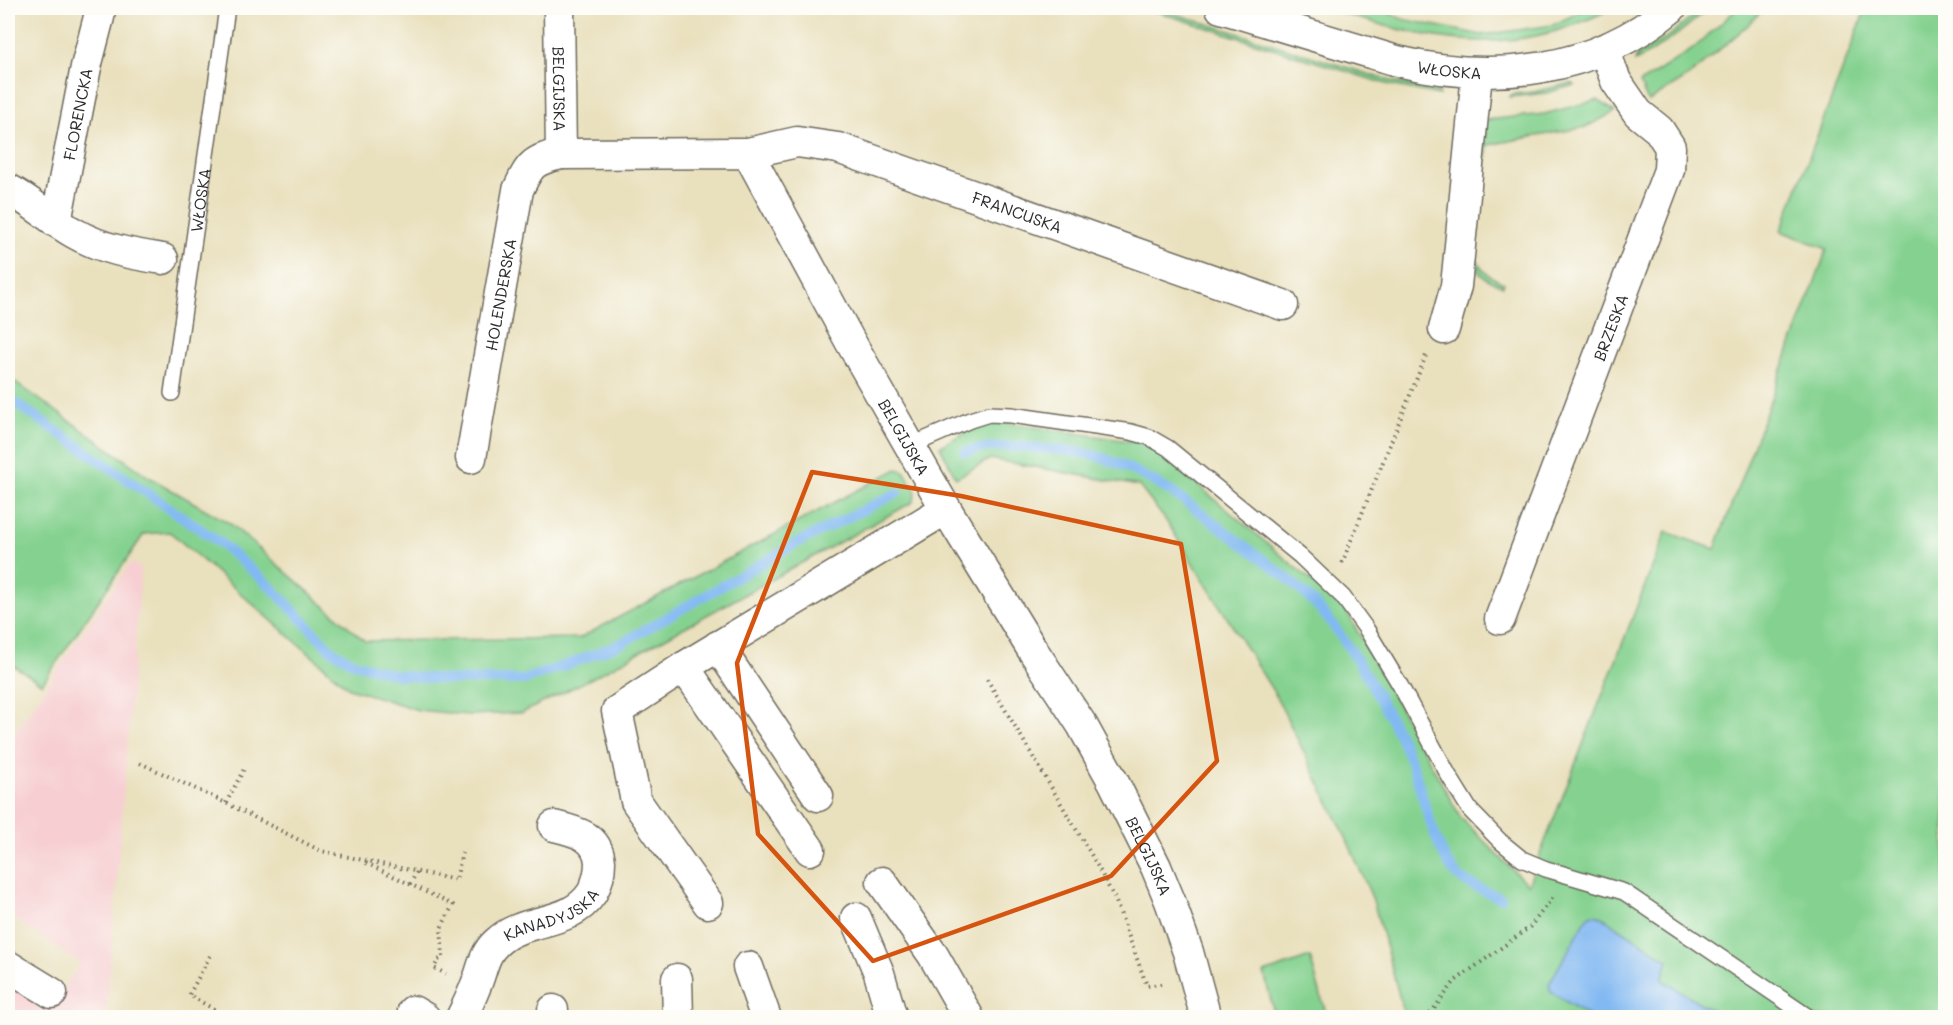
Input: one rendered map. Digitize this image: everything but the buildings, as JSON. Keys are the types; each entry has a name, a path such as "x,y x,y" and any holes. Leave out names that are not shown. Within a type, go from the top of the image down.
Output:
{"street":[{"name":"FLORENCKA","path":"56,222 86,67 100,8"},
{"name":"BELGIJSKA","path":"559,8 561,154 748,153 850,341 946,509 1032,650 1082,725 1137,828 1156,867 1181,930 1206,1017"},
{"name":"WŁOSKA","path":"1221,8 1397,61 1425,68 1477,74 1538,69 1565,63 1604,49 1641,29 1671,8"},
{"name":"BRZESKA","path":"1500,619 1669,170 1670,147 1659,130 1632,105 1616,81 1604,49"},
{"path":"1436,339 1456,286 1477,74"},
{"name":"FRANCUSKA","path":"748,153 797,142 838,148 1283,305"},
{"name":"HOLENDERSKA","path":"471,458 518,190 531,166 540,158 561,154"},
{"path":"8,189 73,233 100,246 163,259"},
{"path":"708,903 636,801 617,711 718,646 946,509"},
{"path":"718,646 818,796"},
{"path":"684,667 810,850"},
{"name":"KANADYJSKA","path":"461,1017 475,988 485,958 494,944 501,938 524,928 566,916 585,903 597,884 600,862 596,847 588,837 576,831 554,826"},
{"path":"882,882 933,955 969,1017"},
{"path":"856,918 879,973 892,1017"},
{"path":"8,966 51,993"},
{"path":"748,967 766,1017"},
{"path":"677,979 678,1017"}],"lane":[{"name":"WŁOSKA","path":"172,393 228,8"},
{"path":"910,446 989,414 1113,429 1149,436 1189,463 1291,549 1343,597 1367,630 1400,685 1470,810 1500,841 1522,859 1569,877 1624,892 1810,1017"}],"path":[{"path":"1330,585 1337,576 1436,339"},
{"path":"987,679 1092,856 1114,899 1147,986 1173,982"},
{"path":"140,763 321,851 456,880 462,853"},
{"path":"226,803 245,767"},
{"path":"360,860 453,905 441,928 443,958 438,960 434,968 475,988"},
{"path":"410,885 417,872"},
{"path":"1427,1017 1455,981 1530,927 1569,877"},
{"path":"210,956 189,995 229,1017"}],"highlighted area":[{"path":"812,472 961,496 1181,544 1217,761 1111,876 873,961 758,834 737,663"}],"shaded area":[{"path":"131,562 141,569 106,1017 8,1017 8,981 50,1008 80,963 8,915 8,743"}],"green space":[{"path":"1145,8 1157,8 1387,80 1437,91 1439,95 1386,84"},
{"path":"1324,8 1379,8 1402,19 1482,35 1553,25 1588,8 1613,8 1574,25 1538,35 1503,40 1469,41 1400,30"},
{"path":"1703,8 1709,8 1674,37 1635,61 1637,55 1669,36"},
{"path":"1738,8 1764,8 1747,26 1689,76 1648,102 1640,83 1693,49"},
{"path":"1866,8 1945,8 1945,1017 1405,1017 1373,900 1344,833 1275,694 1167,522 1139,486 990,459 956,478 940,446 988,420 1149,444 1345,609 1461,818 1528,885 1666,532 1715,549 1827,249 1781,231"},
{"path":"1571,83 1575,85 1546,93 1510,97 1512,94 1534,92"},
{"path":"1598,100 1615,112 1586,127 1488,145 1473,248 1483,270 1504,283 1503,286 1486,279 1479,272 1471,255 1487,120 1544,114"},
{"path":"8,377 149,477 231,524 365,641 580,638 897,469 904,471 916,492 913,502 592,678 522,713 468,715 418,710 349,688 170,532 144,534 42,684 8,662"},
{"path":"1310,957 1327,1017 1275,1017 1264,973"}],"water":[{"path":"1592,914 1599,915 1668,960 1662,980 1723,1017 1590,1017 1551,992 1549,984 1587,918"}],"waterway":[{"path":"8,398 219,542 270,586 331,650 354,663 397,675 450,680 523,680 572,663 622,643 797,543 897,493"},
{"path":"965,452 1000,447 1036,448 1087,454 1122,465 1174,494 1283,575 1305,594 1332,624 1373,687 1409,758 1436,839 1449,865 1467,882 1501,898"}]}
